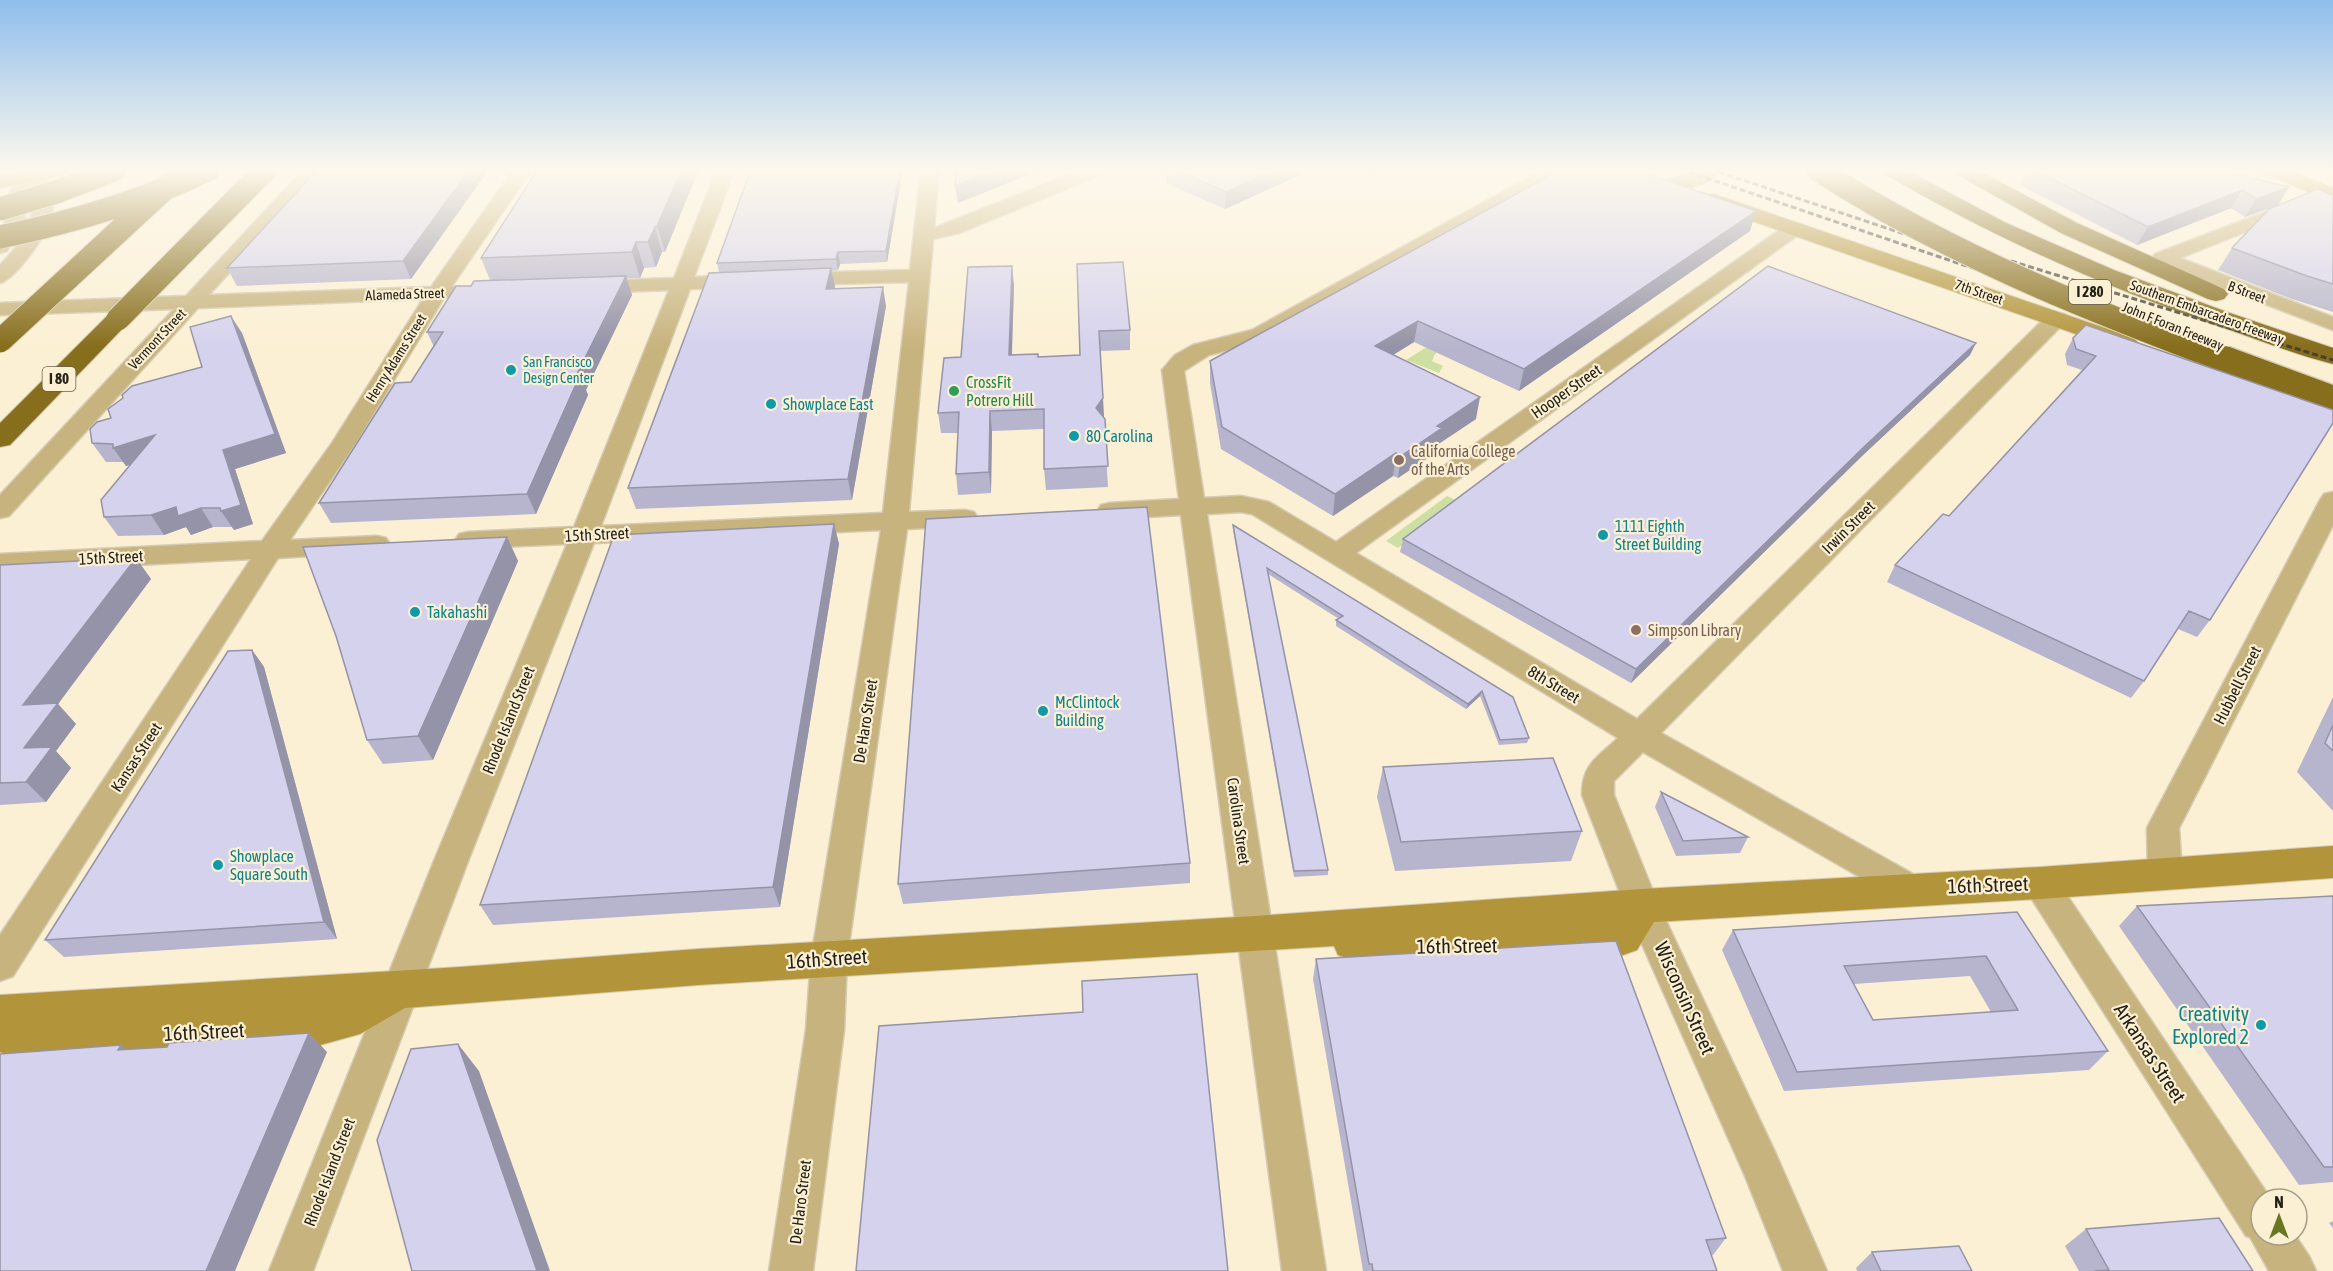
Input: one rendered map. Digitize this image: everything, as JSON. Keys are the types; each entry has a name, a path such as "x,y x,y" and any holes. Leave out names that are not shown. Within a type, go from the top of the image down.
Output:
{"highway":[{"path":"0,237 40,228"},
{"path":"0,341 122,228"},
{"name":"I 80","path":"0,439 208,228"},
{"path":"1921,228 2008,272 2185,346 2333,399"},
{"name":"John F Foran Freeway","path":"1961,228 2053,275 2186,332 2333,387"},
{"name":"Southern Embarcadero Freeway","path":"1999,228 2078,265 2333,356"},
{"path":"2073,228 2118,251 2235,302 2333,339"}],"main road":[{"name":"7th Street","path":"1796,228 2333,416"},
{"name":"16th Street","path":"0,1015 400,990 829,959 1255,934 1438,950 1623,937 1642,906 1910,888 2040,883 2333,862"},
{"name":"16th Street","path":"0,1032 10,1036 107,1037 313,1027 345,1020 400,990"}],"street":[{"path":"0,247 11,228"},
{"path":"0,277 19,257 36,228"},
{"name":"Vermont Street","path":"0,510 259,228"},
{"name":"Henry Adams Street","path":"271,548 343,444 438,292 482,228"},
{"name":"Rhode Island Street","path":"291,1271 400,990 584,535 703,228"},
{"name":"De Haro Street","path":"791,1271 825,1030 829,959 895,521 923,228"},
{"path":"922,236 954,228"},
{"name":"Carolina Street","path":"1304,1271 1173,370 1183,360 1201,350 1260,335 1451,228"},
{"name":"Hooper Street","path":"1337,554 1795,228"},
{"name":"B Street","path":"2239,228 2162,258 2333,324"},
{"path":"565,288 918,276"},
{"name":"Alameda Street","path":"0,309 471,291"},
{"name":"Irwin Street","path":"1640,736 2056,319"},
{"name":"Hubbell Street","path":"2165,875 2163,828 2333,500"},
{"name":"8th Street","path":"1193,507 1251,505 1640,736 1910,888"},
{"path":"1082,512 1193,507"},
{"name":"15th Street","path":"446,541 988,516"},
{"name":"15th Street","path":"0,563 399,543"},
{"name":"Kansas Street","path":"0,965 224,624 271,548"},
{"name":"Wisconsin Street","path":"1640,736 1598,777 1598,795 1642,906 1761,1166 1804,1271"},
{"name":"Arkansas Street","path":"2040,883 2249,1203"},
{"path":"2278,1247 2294,1271"}],"green space":[{"path":"1457,328 1466,331 1435,354 1432,361 1443,366 1439,373 1406,360"},
{"path":"1447,496 1458,501 1398,548 1386,541"}],"building":[{"path":"263,228 427,228 403,261 227,268"},
{"path":"500,228 654,228 648,242 636,242 632,252 481,258"},
{"path":"730,228 890,228 886,251 838,252 836,259 717,263"},
{"path":"1453,228 1731,228 1524,369 1418,321 1375,346 1480,397 1437,426 1442,428 1401,456 1396,453 1335,494 1222,427 1210,361"},
{"path":"2251,228 2333,228 2333,284 2307,276 2232,248"},
{"path":"1123,262 1130,330 1099,331 1103,398 1096,408 1105,419 1108,466 1044,469 1044,409 990,411 989,472 956,474 959,412 938,413 944,358 961,357 968,267 1012,266 1009,355 1038,354 1038,357 1080,355 1077,264"},
{"name":"1111 Eighth Street Building","path":"1768,266 1976,343 1867,444 1636,669 1403,539"},
{"name":"Showplace East","path":"831,268 826,289 883,287 848,479 628,488 709,273"},
{"path":"626,276 576,376 580,375 527,494 319,503 395,383 411,382 443,332 427,332 456,286 471,286 474,281"},
{"path":"231,316 275,434 223,450 241,505 221,511 220,508 201,508 178,516 176,507 151,515 104,517 101,500 155,435 113,448 113,444 92,443 90,429 97,422 111,418 108,409 123,398 122,395 132,386 202,367 190,327"},
{"path":"2086,325 2333,410 2333,423 2210,620 2189,611 2144,681 1895,565 1943,514 1949,516 2096,356 2076,349 2073,338"},
{"name":"McClintock Building","path":"1147,507 1190,863 898,884 926,519"},
{"path":"834,524 773,887 480,905 614,535"},
{"path":"1233,525 1513,697 1529,738 1500,740 1482,691 1468,704 1336,620 1343,616 1267,568 1328,870 1294,871"},
{"path":"507,537 418,736 367,740 336,636 303,547"},
{"path":"136,558 23,705 58,703 24,748 52,747 26,782 0,783 0,565"},
{"name":"Showplace Square South","path":"252,650 324,922 45,940 228,651"},
{"path":"2333,725 2333,751 2325,743"},
{"path":"1553,758 1582,831 1401,842 1383,767"},
{"path":"1661,792 1748,837 1683,841"},
{"name":"Creativity Explored 2","path":"2333,896 2333,1167 2324,1167 2137,906"},
{"path":"2017,912 2108,1051 1797,1072 1733,930","holes":["1986,956 2018,1010 1873,1020 1844,966"]},
{"path":"1616,941 1726,1238 1706,1240 1717,1271 1373,1271 1372,1264 1369,1264 1316,959"},
{"path":"1197,974 1228,1271 856,1271 879,1026 1083,1012 1082,981"},
{"path":"309,1033 206,1271 0,1271 0,1054 121,1045 118,1050 167,1047 169,1043"},
{"path":"458,1044 537,1271 412,1271 377,1140 411,1049"},
{"path":"2219,1218 2253,1271 2094,1271 2109,1270 2086,1229"},
{"path":"1959,1246 1972,1271 1881,1271 1872,1252"}],"railway":[{"path":"1855,228 2250,362"},
{"path":"1887,228 2134,314"},
{"path":"2011,261 2333,360"},
{"path":"2245,360 2333,390"}],"place":[{"name":"San Francisco Design Center","path":"511,370"},
{"name":"CrossFit Potrero Hill","path":"954,391"},
{"name":"Showplace East","path":"771,404"},
{"name":"80 Carolina","path":"1074,436"},
{"name":"California College of the Arts","path":"1399,460"},
{"name":"1111 Eighth Street Building","path":"1603,535"},
{"name":"Takahashi","path":"415,612"},
{"name":"Simpson Library","path":"1636,630"},
{"name":"McClintock Building","path":"1043,711"},
{"name":"Showplace Square South","path":"218,865"},
{"name":"Creativity Explored 2","path":"2261,1025"}]}
